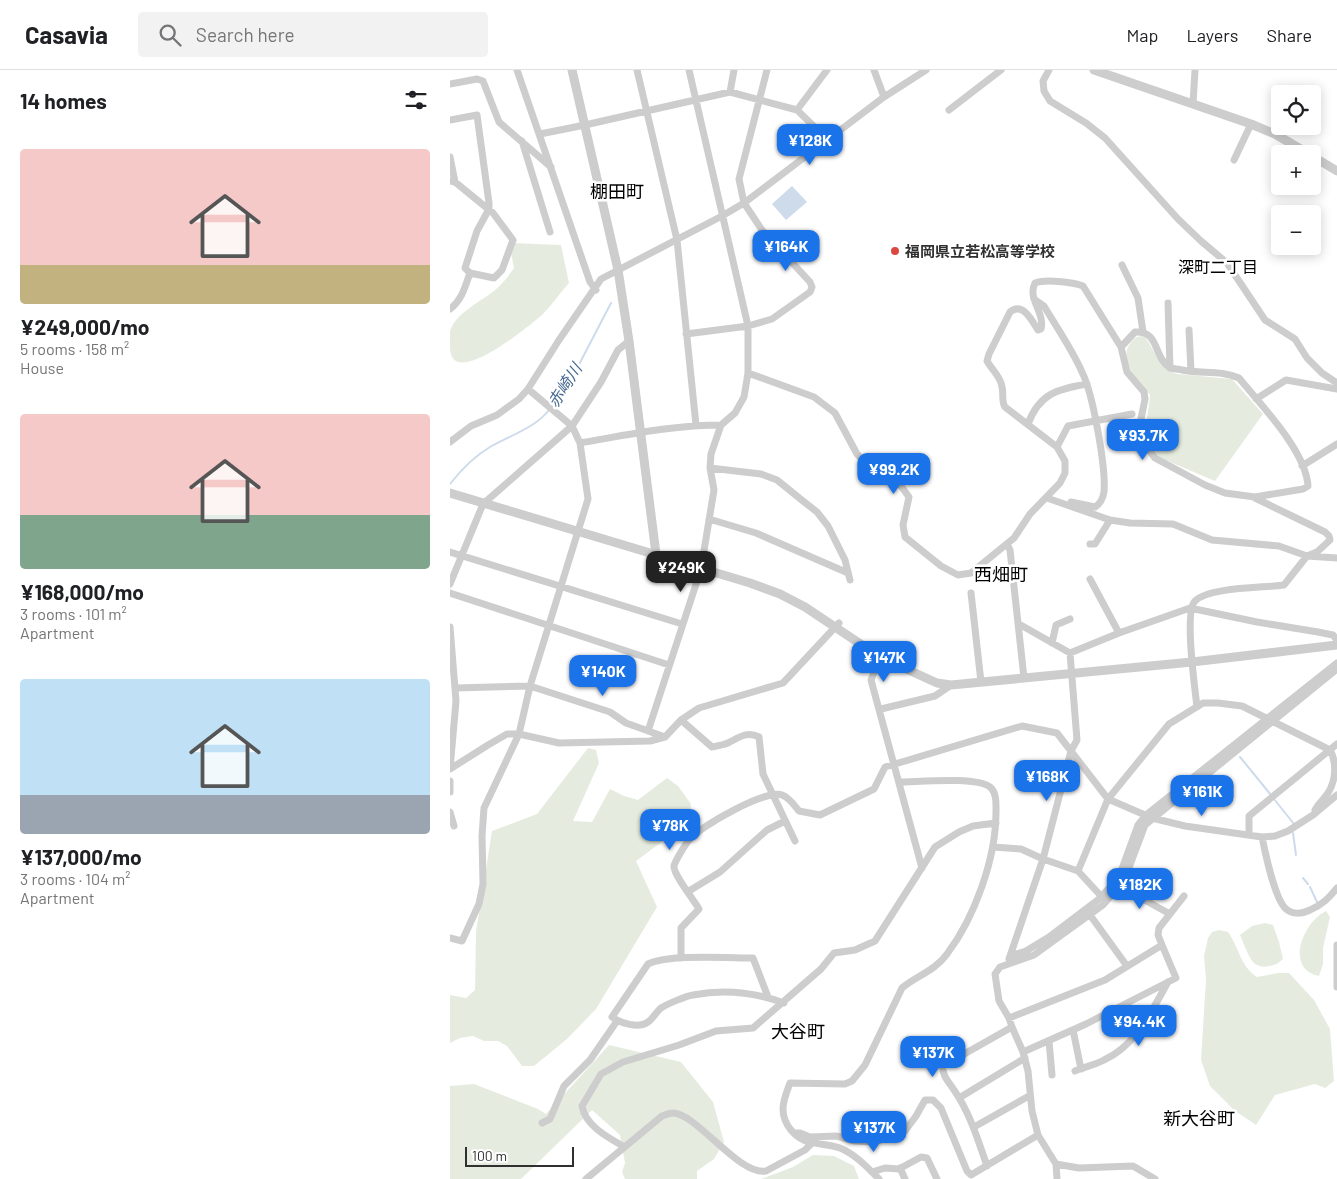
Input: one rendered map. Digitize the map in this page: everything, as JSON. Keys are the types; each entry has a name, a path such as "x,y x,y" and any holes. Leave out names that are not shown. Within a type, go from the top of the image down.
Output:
{"street":[{"path":"517,70 590,282 596,290"},
{"path":"572,70 618,270 656,554"},
{"path":"637,70 677,240 696,425"},
{"path":"648,731 701,569 714,490 710,468 711,454 721,425 735,413 744,397 748,373 748,326 689,70"},
{"path":"730,92 734,70"},
{"path":"686,334 748,326 772,319 810,292 812,287 810,282 762,230 744,203 740,179 758,100 767,70"},
{"path":"796,110 827,70"},
{"path":"874,70 884,97"},
{"path":"450,442 471,426 509,408 528,389 559,340 596,290 601,279 744,203 884,97 926,70"},
{"path":"949,110 1002,70"},
{"path":"1048,70 1043,81 1044,91 1050,101 1086,123 1105,138 1178,219 1201,242 1227,263 1266,320 1295,339 1312,363 1322,373 1337,383"},
{"path":"1094,70 1111,73 1251,124 1275,134 1294,145"},
{"path":"1193,104 1195,70"},
{"path":"450,84 477,78 481,79 499,122 551,167"},
{"path":"540,134 730,92 796,110 827,139"},
{"path":"450,120 477,116 489,203 488,209 477,231 465,268 470,273 494,278 502,270 514,240 488,209 452,181 450,157"},
{"path":"1234,160 1251,124"},
{"path":"522,141 550,232"},
{"path":"1321,161 1337,171"},
{"path":"1122,264 1138,298 1143,332"},
{"path":"450,309 456,305 463,295 470,273"},
{"path":"748,373 814,397 835,413 857,454 868,465 901,486 909,497 903,525 905,537 941,566 958,575 971,573 1014,538 1030,514 1060,483 1065,473 1065,461 1057,446 1002,404 1000,379 987,361 1013,309 1026,311 1038,330 1041,328 1042,323 1032,288 1035,283 1041,281 1083,286 1121,347 1127,372 1144,392 1145,399 1139,429 1142,441 1155,458 1205,485 1225,493 1255,497 1302,489 1308,486 1302,466 1283,430 1239,378 1231,374 1191,372 1170,368 1149,335 1143,332 1135,332 1121,347"},
{"path":"1034,299 1044,306 1087,384 1103,467 1104,493 1100,504 1095,507 1060,502"},
{"path":"1168,303 1170,368"},
{"path":"1189,330 1191,372"},
{"path":"450,584 483,504 572,426 601,382 618,350 629,341"},
{"path":"1256,399 1286,380 1337,389"},
{"path":"1028,424 1033,411 1043,399 1063,388 1087,384"},
{"path":"450,938 462,941 479,904 483,884 482,836 484,808 519,734 530,686 588,499 580,443 572,426 528,389"},
{"path":"1057,446 1068,426 1132,414"},
{"path":"580,443 640,432 696,425 721,425"},
{"path":"1302,466 1337,444"},
{"path":"709,519 756,533 849,577 845,560 828,526 817,512 776,480 761,474 710,468"},
{"path":"450,493 656,554 780,594 837,625 880,657 937,683 951,685 1337,646"},
{"path":"1197,707 1192,662 1190,608 1195,600 1231,589 1284,585 1307,556 1317,552 1330,540 1325,532 1271,507 1255,497"},
{"path":"1046,498 1110,520 1130,523 1173,524 1212,540 1279,546 1307,556 1337,558"},
{"path":"1090,544 1095,544 1110,520"},
{"path":"1007,544 1010,550 1024,678"},
{"path":"450,552 682,624"},
{"path":"1090,579 1119,633"},
{"path":"971,592 981,682"},
{"path":"450,593 669,665"},
{"path":"1070,653 1119,633 1190,608 1332,635 1337,640"},
{"path":"1052,643 1056,625 1070,619"},
{"path":"1019,624 1070,653"},
{"path":"450,770 488,744 507,734 519,734 559,743 650,741 665,737 680,720 699,708 783,683 837,625"},
{"path":"450,627 456,701 450,770"},
{"path":"1008,964 1044,859 1071,751 1077,740 1070,653"},
{"path":"880,657 871,680 881,709 922,868"},
{"path":"1010,956 1026,951 1049,937 1101,896 1119,877 1138,824 1269,720 1337,662"},
{"path":"1269,720 1337,669"},
{"path":"881,709 935,696 951,685"},
{"path":"455,688 530,686 610,712 626,723 665,737"},
{"path":"1078,870 1108,799 1169,724 1204,703 1242,706 1330,750 1333,755 1333,783 1328,793 1316,807 1313,815"},
{"path":"680,720 712,747 726,744 745,734 754,734 760,738 763,774 795,841"},
{"path":"681,958 681,928 700,909 675,872 674,865 690,839 739,807 773,795 781,794 791,801 799,811 820,815 874,789 884,767 1022,726 1057,733 1108,799 1149,817 1217,831 1262,837 1275,836 1288,831 1313,815 1337,794"},
{"path":"1249,834 1249,816 1337,744"},
{"path":"879,1179 859,1160 842,1148 812,1143 798,1138 789,1126 783,1110 790,1083 845,1084 852,1081 865,1065 902,988 908,982 934,968 946,956 961,934 977,898 993,848 996,823 994,792 985,784 956,780 899,782"},
{"path":"450,781 450,792"},
{"path":"450,812 454,826"},
{"path":"1057,1179 1056,1164 1038,1135 1029,1096 1028,1071 1024,1055 1009,1018 999,1001 995,974 1000,967 1034,955 1090,915 1121,887 1149,817"},
{"path":"689,891 720,872 767,830 785,821"},
{"path":"623,1146 605,1135 584,1116 582,1106 601,1074 623,1062 679,1045 716,1031 753,1028 821,969 834,953 856,950 875,941 935,847 973,826 996,823"},
{"path":"1262,837 1269,868 1284,907 1294,913 1304,913 1329,899 1337,888"},
{"path":"993,848 1021,849 1078,870 1101,896"},
{"path":"1121,887 1170,914"},
{"path":"959,1098 1049,1040 1073,1030 1176,978 1158,935 1159,928 1184,896"},
{"path":"1090,915 1127,966"},
{"path":"1009,1018 1104,980 1162,945"},
{"path":"1337,945 1337,987"},
{"path":"768,998 752,958 681,958 648,964 612,1017 639,1026 648,1023 660,1008 691,995 740,992 784,1003"},
{"path":"1073,1030 1078,1070 1106,1060 1119,1051 1136,1034 1168,982"},
{"path":"542,1123 550,1119 564,1086 590,1060 617,1020"},
{"path":"987,1166 974,1127 959,1098 942,1073 943,1066 1012,1027"},
{"path":"1049,1040 1052,1075"},
{"path":"974,1127 1029,1096"},
{"path":"794,1133 810,1137 836,1136 855,1141 874,1142 905,1131 925,1100 933,1100 941,1108 967,1171 971,1175 1038,1135"},
{"path":"586,1179 623,1146 662,1116 674,1113 692,1122 738,1161 762,1172 805,1150 812,1143"},
{"path":"872,1172 886,1168 900,1168 921,1157 927,1158 937,1179"},
{"path":"1056,1164 1079,1168 1133,1166 1155,1179"},
{"path":"900,1168 905,1179"}],"shaded area":[{"path":"512,243 561,245 569,283 542,315 507,342 476,360 463,363 453,359 450,347 452,326 462,314 497,288 512,271 514,268 511,253"},
{"path":"1141,336 1145,337 1158,359 1166,368 1177,374 1232,379 1263,414 1215,481 1163,459 1149,445 1146,438 1146,430 1150,395 1135,377 1126,356 1131,342"},
{"path":"588,748 596,750 599,763 573,821 592,822 610,789 638,800 667,778 678,786 691,804 690,813 671,835 636,861 657,907 596,1009 567,1039 534,1066 522,1066 507,1046 498,1041 484,1041 473,1036 460,1038 450,1043 450,995 466,998 475,990 476,932 492,831 537,814"},
{"path":"1326,911 1330,917 1323,948 1323,964 1319,976 1308,972 1302,964 1300,955 1301,945 1310,925"},
{"path":"1265,923 1273,925 1283,959 1265,967 1257,965 1252,961 1240,935 1252,926"},
{"path":"1219,930 1228,932 1243,962 1251,973 1257,977 1289,973 1314,1000 1330,1029 1334,1081 1325,1088 1315,1084 1275,1095 1256,1125 1234,1110 1210,1086 1201,1060 1206,979 1204,956 1208,938 1212,932"},
{"path":"609,1045 681,1062 713,1102 724,1142 714,1159 697,1171 697,1179 625,1179 622,1172 625,1163 620,1135 592,1110 521,1179 450,1179 450,1086 474,1084 538,1109 546,1114"},
{"path":"813,1155 834,1156 854,1166 859,1179 761,1179 793,1167"}],"water":[{"path":"792,186 807,202 786,220 772,204"}],"waterway":[{"name":"赤崎川","path":"552,406 572,378 611,303"},
{"name":"赤崎川","path":"450,484 478,455 537,422 549,410"},
{"path":"1240,757 1271,795"},
{"path":"1274,799 1294,824"},
{"path":"1293,833 1296,855"},
{"path":"1303,878 1308,884"},
{"path":"1310,887 1317,902"}],"place":[{"name":"福岡県立若松高等学校","path":"895,251"}],"district":[{"name":"棚田町","path":"617,191"},
{"name":"深町二丁目","path":"1218,266"},
{"name":"西畑町","path":"1001,574"},
{"name":"大谷町","path":"798,1031"},
{"name":"新大谷町","path":"1199,1118"}]}
